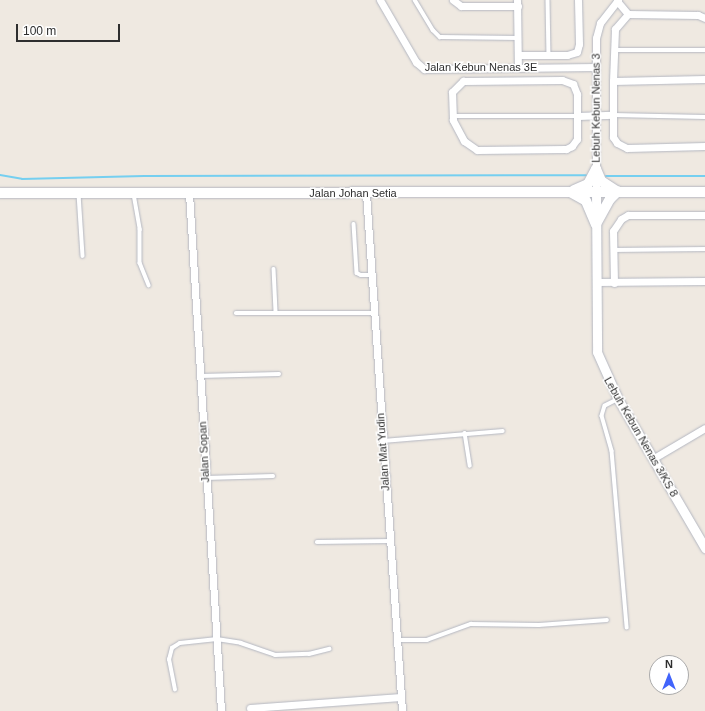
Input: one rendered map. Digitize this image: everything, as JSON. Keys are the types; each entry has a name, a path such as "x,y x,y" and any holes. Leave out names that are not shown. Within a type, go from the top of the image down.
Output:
{"main road":[{"path":"568,192 588,184 596,169"},
{"path":"596,169 606,187 618,192 610,199 596,224"},
{"path":"568,192 586,202 596,224"},
{"name":"Jalan Johan Setia","path":"0,193 705,192"}],"street":[{"name":"Jalan Kebun Nenas 3E","path":"380,0 420,68 596,67"},
{"path":"453,0 456,5 466,7 517,3 518,68"},
{"path":"518,55 567,55 577,52 579,44 578,0"},
{"path":"618,0 628,14"},
{"name":"Lebuh Kebun Nenas 3","path":"596,224 597,30 606,12 618,0"},
{"path":"705,18 698,15 628,14 615,29 613,50 613,137 617,143 627,148 705,146"},
{"path":"613,81 705,79"},
{"path":"562,80 573,84 576,88 578,116 577,139 572,146 566,149 483,151 472,149 464,141 452,116 452,92 463,81 562,80"},
{"path":"578,116 613,115"},
{"name":"Jalan Sopan","path":"189,193 205,478 221,711"},
{"name":"Jalan Mat Yudin","path":"366,193 402,711"},
{"path":"614,283 613,231 624,216 705,215"},
{"name":"Lebuh Kebun Nenas 3/KS 8","path":"596,224 597,352 618,399 654,458 705,548"},
{"path":"596,282 705,282"},
{"path":"654,458 705,428"},
{"path":"250,708 401,697"}],"lane":[{"path":"416,0 433,30 440,36 518,38"},
{"path":"548,0 549,55"},
{"path":"613,50 705,50"},
{"path":"613,115 705,117"},
{"path":"452,116 578,116"},
{"path":"79,193 83,256"},
{"path":"133,193 140,230 140,263 149,285"},
{"path":"354,224 357,273 371,275"},
{"path":"613,250 705,249"},
{"path":"274,269 276,311"},
{"path":"236,313 276,311 374,313"},
{"path":"200,376 279,374"},
{"path":"618,399 605,406 602,416 612,451 627,627"},
{"path":"383,442 465,433 503,431"},
{"path":"465,433 470,466"},
{"path":"205,478 273,476"},
{"path":"317,542 390,541"},
{"path":"397,640 427,640 471,624 539,625 607,620"},
{"path":"175,690 169,660 172,648 180,643 217,639 241,643 275,655 309,654 329,649"}],"waterway":[{"path":"0,175 22,179 144,176 586,175"},
{"path":"606,176 705,176"}]}
